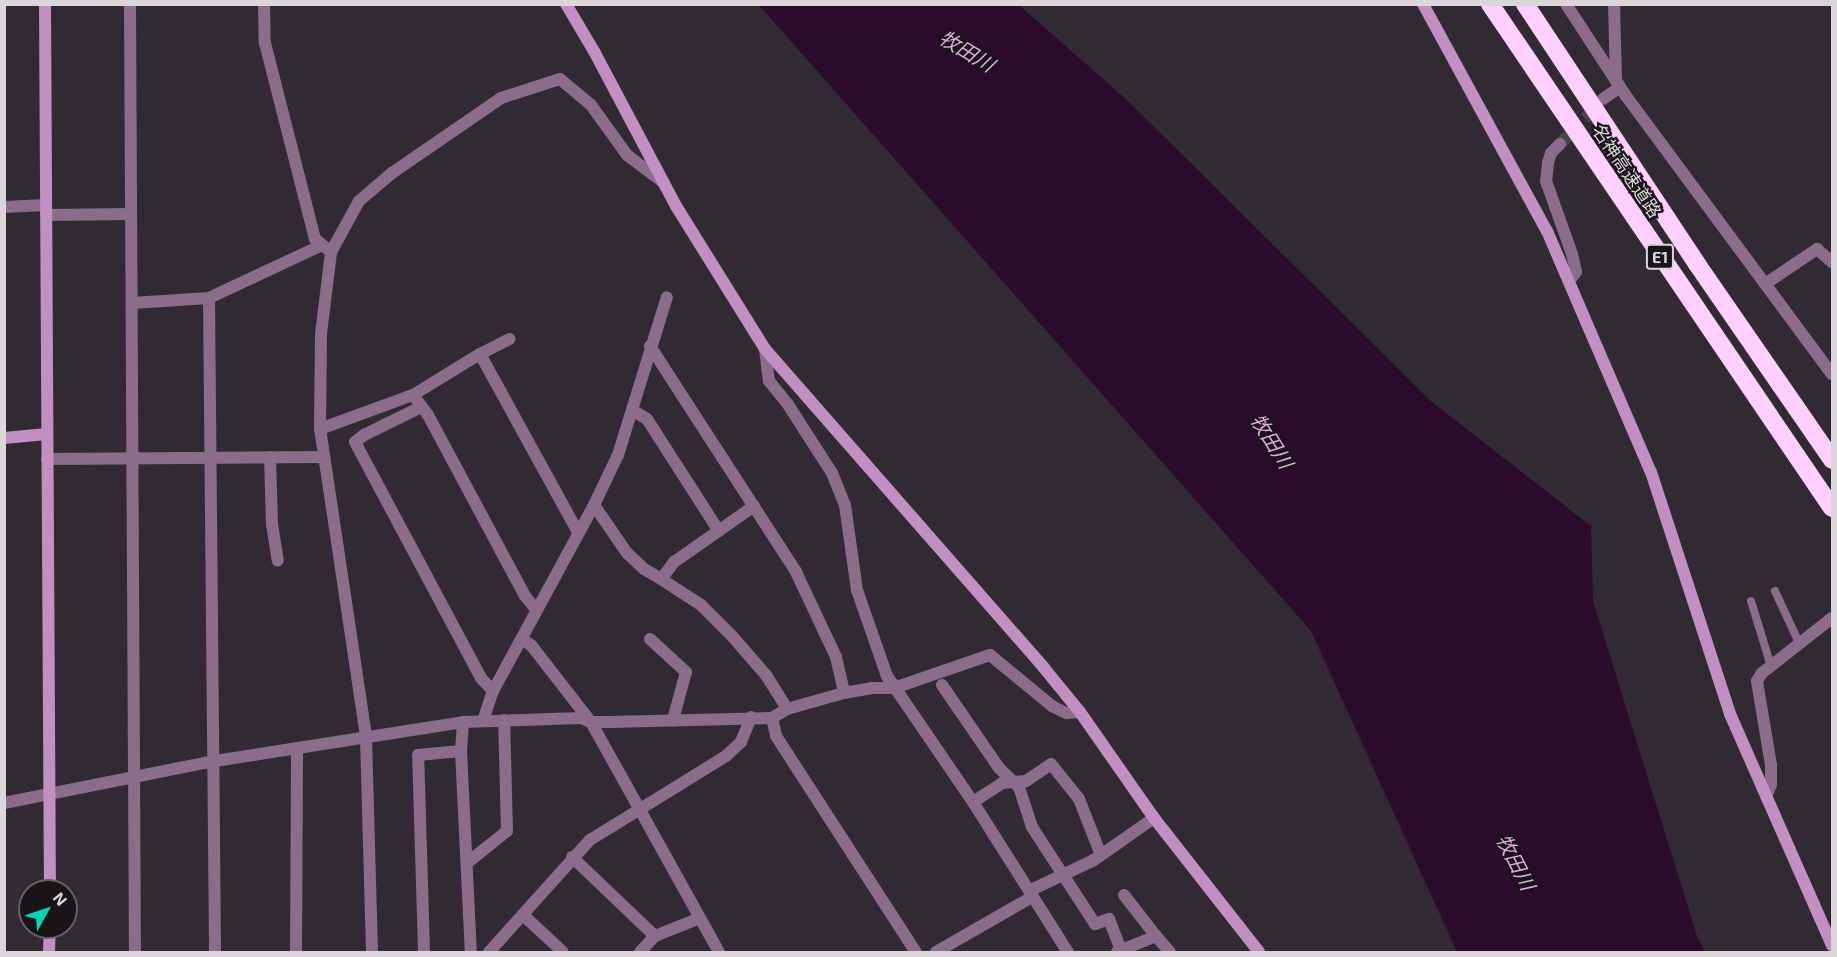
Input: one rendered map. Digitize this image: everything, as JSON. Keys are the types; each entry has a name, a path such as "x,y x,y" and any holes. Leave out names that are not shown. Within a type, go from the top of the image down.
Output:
{"highway":[{"name":"名神高速道路","path":"1490,4 1833,508"},
{"name":"名神高速道路","path":"1525,4 1697,264 1833,460"}],"street":[{"path":"45,4 50,879"},
{"path":"130,4 135,952"},
{"path":"264,4 265,43 315,239 326,248"},
{"path":"566,4 664,183 765,348 1080,712 1154,818 1259,952"},
{"path":"1423,4 1547,231 1569,281 1651,472 1730,714 1833,945"},
{"path":"1566,4 1618,85 1765,284 1831,369"},
{"path":"1603,99 1618,85 1614,4"},
{"path":"372,952 366,736 328,474 322,457 320,429 321,333 326,248 358,201 392,173 501,98 560,79 591,105 627,155 664,183"},
{"path":"1560,144 1551,153 1546,181 1572,254 1576,272 1569,281"},
{"path":"4,207 131,214"},
{"path":"132,303 209,298 326,248"},
{"path":"1765,284 1817,249 1833,262"},
{"path":"483,721 493,691 594,505 618,455 650,345 667,297"},
{"path":"209,298 216,762 215,952"},
{"path":"320,429 413,395 509,339"},
{"path":"650,345 796,572 836,657 844,693"},
{"path":"765,348 769,381 787,403 832,473 845,505 857,590 887,676 973,802 1068,952"},
{"path":"480,354 578,532"},
{"path":"413,395 525,596 536,609"},
{"path":"421,407 363,435 355,442 481,678 493,691"},
{"path":"632,410 647,418 719,531"},
{"path":"4,438 47,434"},
{"path":"270,457 272,524 278,561"},
{"path":"47,459 322,457"},
{"path":"594,505 627,553 644,569 701,605 732,636 766,675 787,709"},
{"path":"661,579 674,562 754,506"},
{"path":"1766,796 1771,785 1771,765 1757,681 1771,666 1833,618"},
{"path":"522,639 531,645 591,722 718,952"},
{"path":"650,639 686,672 673,720"},
{"path":"4,802 216,762 463,722 581,718 591,722 772,718 787,709 844,693 871,688 894,688 990,655 1052,706 1066,713 1080,712"},
{"path":"942,685 999,768 1019,787 1032,826 1095,924 1109,919 1119,952 1156,936"},
{"path":"489,952 572,857 590,840 726,756 741,742 751,717"},
{"path":"772,718 776,736 915,952"},
{"path":"467,863 507,831 504,720"},
{"path":"463,722 461,751 471,952"},
{"path":"296,952 297,748"},
{"path":"424,952 418,755 461,751"},
{"path":"973,802 1002,783 1026,781 1051,764 1079,799 1101,855"},
{"path":"936,952 1062,875 1101,855 1154,818"},
{"path":"572,857 656,936"},
{"path":"1124,895 1170,952"},
{"path":"523,915 563,952"},
{"path":"640,952 656,936 700,918"}],"lane":[{"path":"1775,591 1799,643"},
{"path":"1751,601 1771,666"}],"water":[{"name":"牧田川","path":"759,5 1019,5 1127,100 1432,402 1591,526 1593,601 1697,936 1705,952 1457,952 1311,631"}],"tunnel":[{"path":"1560,144 1598,105"}]}
